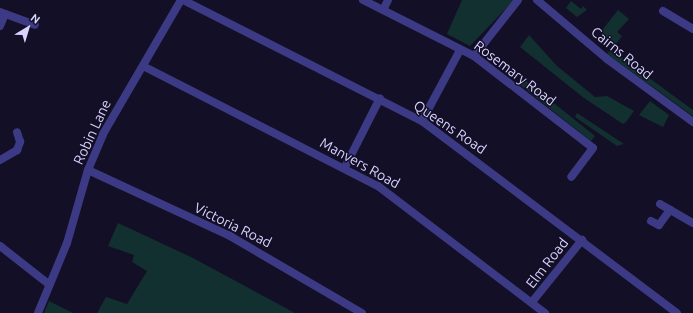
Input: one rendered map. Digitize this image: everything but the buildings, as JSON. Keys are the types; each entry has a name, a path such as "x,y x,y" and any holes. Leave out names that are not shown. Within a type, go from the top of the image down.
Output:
{"street":[{"name":"Robin Lane","path":"38,313 67,244 88,170 112,114 143,66 182,0"},
{"name":"Queens Road","path":"182,0 380,98 422,121 677,313"},
{"name":"Rosemary Road","path":"363,0 474,56 593,148 571,176"},
{"path":"383,10 388,0"},
{"path":"474,56 518,0"},
{"name":"Cairns Road","path":"537,0 603,55 693,122"},
{"path":"663,10 693,29"},
{"path":"0,26 2,13 35,25"},
{"path":"422,121 460,50"},
{"name":"Manvers Road","path":"143,66 344,168 413,209 545,313"},
{"path":"344,168 380,98"},
{"path":"0,160 17,150 20,142 17,132"},
{"name":"Victoria Road","path":"88,170 230,236 362,313"},
{"path":"660,204 693,223"},
{"path":"651,221 658,225 670,210"},
{"name":"Elm Road","path":"532,302 582,240"},
{"path":"0,246 50,284"}],"green space":[{"path":"462,0 514,0 470,46 447,34"},
{"path":"571,1 581,9 583,6 587,10 577,17 566,8"},
{"path":"618,10 629,19 617,32 622,36 614,47 602,36 603,29"},
{"path":"529,35 557,66 595,97 607,96 634,111 626,122 623,124 584,98 520,47"},
{"path":"611,50 693,110 693,116 607,54"},
{"path":"520,76 595,136 591,141 520,85"},
{"path":"650,101 669,115 663,127 639,115"},
{"path":"577,113 624,144 617,146 575,117"},
{"path":"118,223 191,257 295,313 97,313 106,297 127,304 147,271 132,262 134,255 108,246"},
{"path":"49,301 73,313 44,313"}]}
